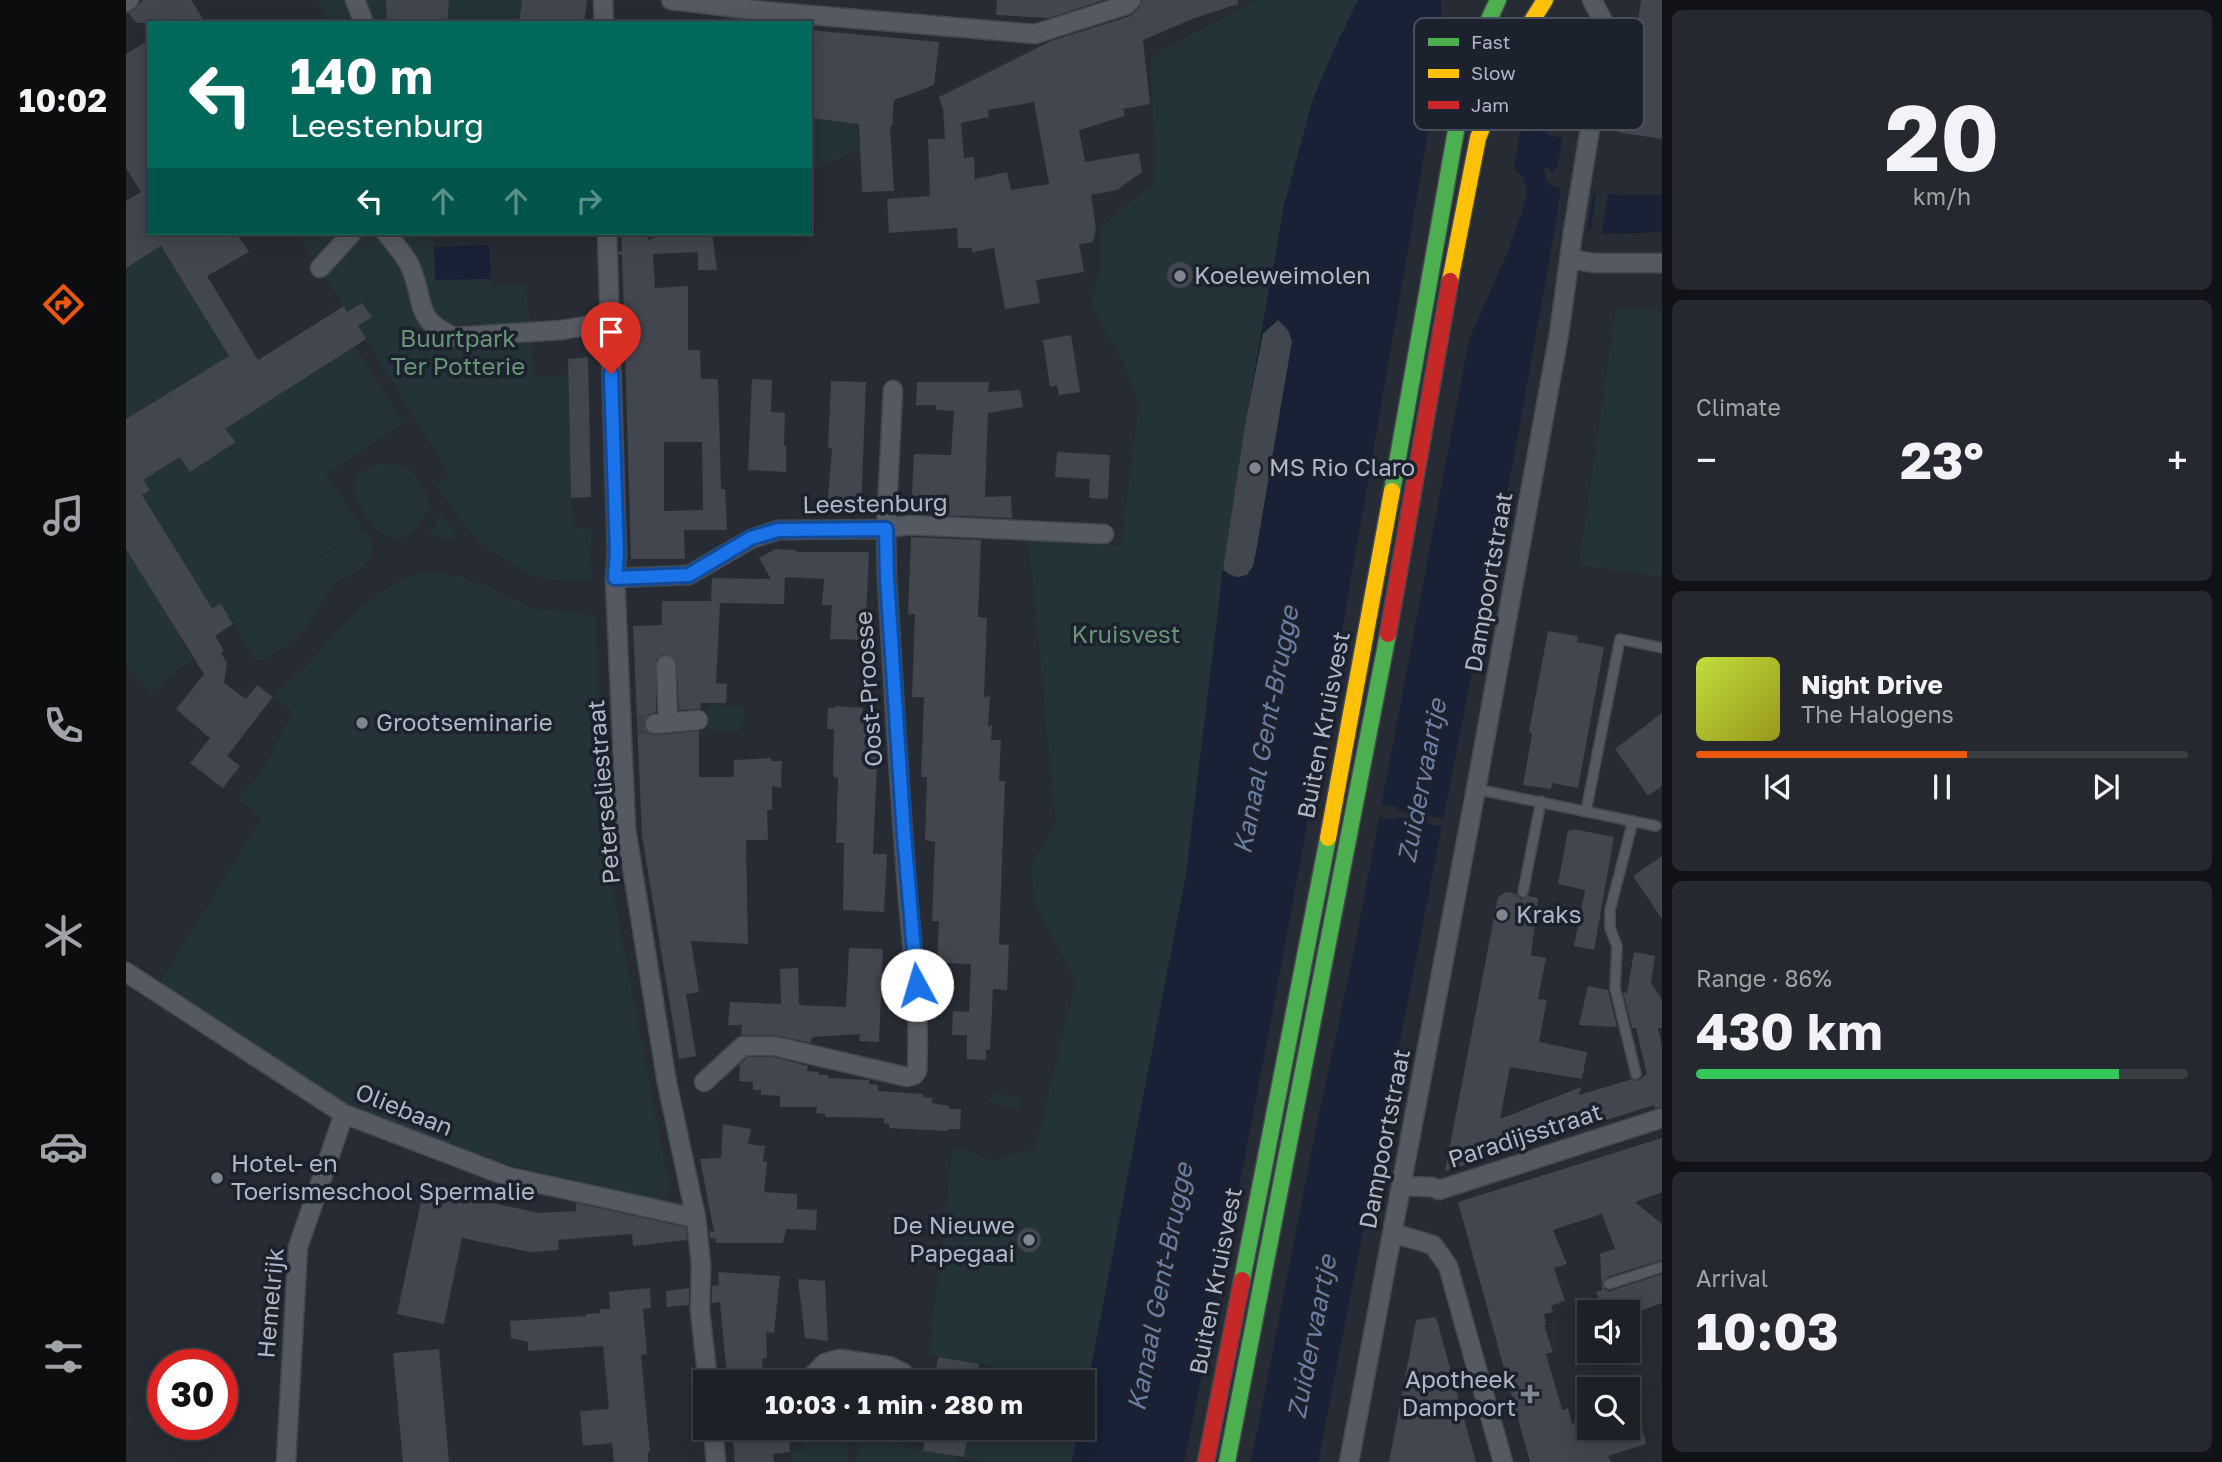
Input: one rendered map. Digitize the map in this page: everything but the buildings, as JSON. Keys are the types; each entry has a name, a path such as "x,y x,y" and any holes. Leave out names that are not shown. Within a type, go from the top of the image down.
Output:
{"main road":[{"name":"Buiten Kruisvest","path":"1490,18 1498,0"},
{"name":"Buiten Kruisvest","path":"1534,18 1545,0"},
{"name":"Buiten Kruisvest","path":"1206,1462 1353,709 1456,130"},
{"name":"Buiten Kruisvest","path":"1227,1462 1374,713 1461,221 1481,130"}],"street":[{"path":"355,0 363,21"},
{"path":"603,0 604,21"},
{"path":"671,0 762,11 1035,34 1126,5 1131,0"},
{"name":"Dampoortstraat","path":"1592,0 1602,18"},
{"name":"Dampoortstraat","path":"1349,1462 1559,334 1590,130"},
{"path":"320,268 350,235"},
{"path":"387,235 410,266 422,314 440,331 455,337 561,330 610,322"},
{"name":"Peterseliestraat","path":"607,235 617,554 615,578 646,724 626,829 667,1083 696,1218 701,1265 700,1311 707,1370"},
{"path":"1570,259 1594,263 1662,263"},
{"name":"Oost-Proosse","path":"704,1082 743,1046 774,1046 906,1077 917,1071 917,985 907,886 887,578 886,529 893,390"},
{"name":"Leestenburg","path":"615,578 689,575 751,538 778,530 886,529 908,525 1104,534"},
{"path":"666,665 646,724 698,720"},
{"name":"Oliebaan","path":"126,972 344,1114 509,1177 696,1218"},
{"name":"Hemelrijk","path":"286,1462 298,1247 344,1114"},
{"name":"Paradijsstraat","path":"1402,1186 1432,1187 1439,1190 1662,1118"},
{"path":"1393,1233 1433,1245 1448,1266 1503,1462"},
{"path":"818,1370 825,1363 839,1359 889,1366 897,1370"},
{"path":"714,1440 716,1462"}],"lane":[{"path":"1586,811 1620,639 1662,648"},
{"path":"1476,789 1656,826"},
{"path":"1523,892 1541,801"},
{"path":"1633,821 1610,910 1610,928 1616,946 1615,988 1636,1074"},
{"path":"1609,1284 1662,1266"}],"green space":[{"path":"318,0 386,0 387,21 330,21"},
{"path":"449,0 522,0 519,21 447,21"},
{"name":"Kruisvest","path":"1256,0 1358,0 1313,99 1284,206 1246,419 1223,569 1186,875 1091,1370 991,1370 991,1366 929,1355 953,1146 994,1160 1035,1149 1076,982 1035,904 1031,864 1056,824 1029,540 1121,546 1139,404 1125,366 1091,304 1100,272 1100,228 1153,184 1155,155 1150,57"},
{"path":"812,118 857,122 860,149 812,170"},
{"name":"Buurtpark Ter Potterie","path":"299,235 433,235 434,247 489,245 492,286 526,284 534,376 568,375 571,498 575,529 592,528 590,560 593,581 552,579 531,574 497,554 476,537 436,485 450,476 358,326 371,317 362,303 347,312"},
{"path":"161,246 229,356 126,419 126,268"},
{"path":"1616,308 1662,311 1662,576 1579,565"},
{"path":"355,345 403,423 326,474 363,529 299,570 365,530 372,545 371,556 363,567 332,588 295,638 264,660 255,659 221,604 212,608 142,495 150,489 143,480 180,457 190,472 235,443 225,429"},
{"path":"396,463 413,474 431,505 413,533 399,539 383,534 374,527 360,506 354,483 364,470"},
{"path":"440,515 445,518 459,539 429,536"},
{"path":"126,549 193,658 151,692 126,665"},
{"path":"431,571 486,586 530,607 596,616 601,829 670,1193 663,1200 516,1167 352,1109 160,982 262,818 238,799 263,770 293,711 273,697 309,664 360,608 386,588"},
{"path":"714,703 720,703 720,707 744,706 744,719 738,732 708,731 705,712"},
{"path":"992,1091 1022,1099 1019,1109 989,1102"},
{"path":"804,1440 847,1440 848,1462 791,1462 790,1453 804,1448"},
{"path":"858,1440 893,1440 892,1445 957,1456 957,1462 857,1462"},
{"path":"967,1440 1077,1440 1072,1462 986,1462 964,1457"}],"water":[{"name":"Kanaal Gent-Brugge","path":"1358,0 1441,0 1441,18 1414,18 1414,130 1428,130 1319,757 1254,1110 1184,1462 1072,1462 1077,1440 1095,1440 1095,1370 1091,1370 1186,875 1223,569 1246,419 1284,206 1313,99"},
{"name":"Zuidervaartje","path":"1538,130 1562,138 1558,165 1552,173 1548,168 1544,168 1545,178 1549,183 1558,188 1586,193 1662,195 1662,232 1610,234 1555,227 1516,446 1318,1462 1251,1462 1353,956 1469,340 1507,254 1525,203 1527,195 1524,176 1517,173 1514,167 1520,131"},
{"path":"489,245 491,279 435,280 434,247"}],"pier":[{"path":"1561,186 1594,189 1587,234 1558,231 1558,235 1554,235"},
{"path":"1597,189 1609,190 1601,236 1590,235"},
{"path":"1378,803 1397,807 1397,810 1444,819 1443,827 1396,817 1395,820 1375,816"}],"tunnel":[{"path":"638,725 655,724"}],"traffic: fast":[{"path":"1490,18 1498,0"},
{"path":"1392,491 1456,130"},
{"path":"1227,1462 1388,634"},
{"path":"1242,1280 1328,838"}],"traffic: slow":[{"path":"1534,18 1545,0"},
{"path":"1450,281 1481,130"},
{"path":"1328,838 1392,491"}],"traffic: jam":[{"path":"1388,634 1450,281"},
{"path":"1206,1462 1242,1280"}],"place":[{"name":"Koeleweimolen","path":"1180,276"},
{"name":"MS Rio Claro","path":"1255,468"},
{"name":"Grootseminarie","path":"362,723"},
{"name":"Kraks","path":"1502,915"},
{"name":"Hotel- en Toerismeschool Spermalie","path":"217,1178"},
{"name":"De Nieuwe Papegaai","path":"1029,1240"},
{"name":"Apotheek Dampoort","path":"1530,1394"}],"route":[{"path":"611,374 617,554 615,578 689,575 751,538 778,530 886,529 907,886 917,985"}]}
